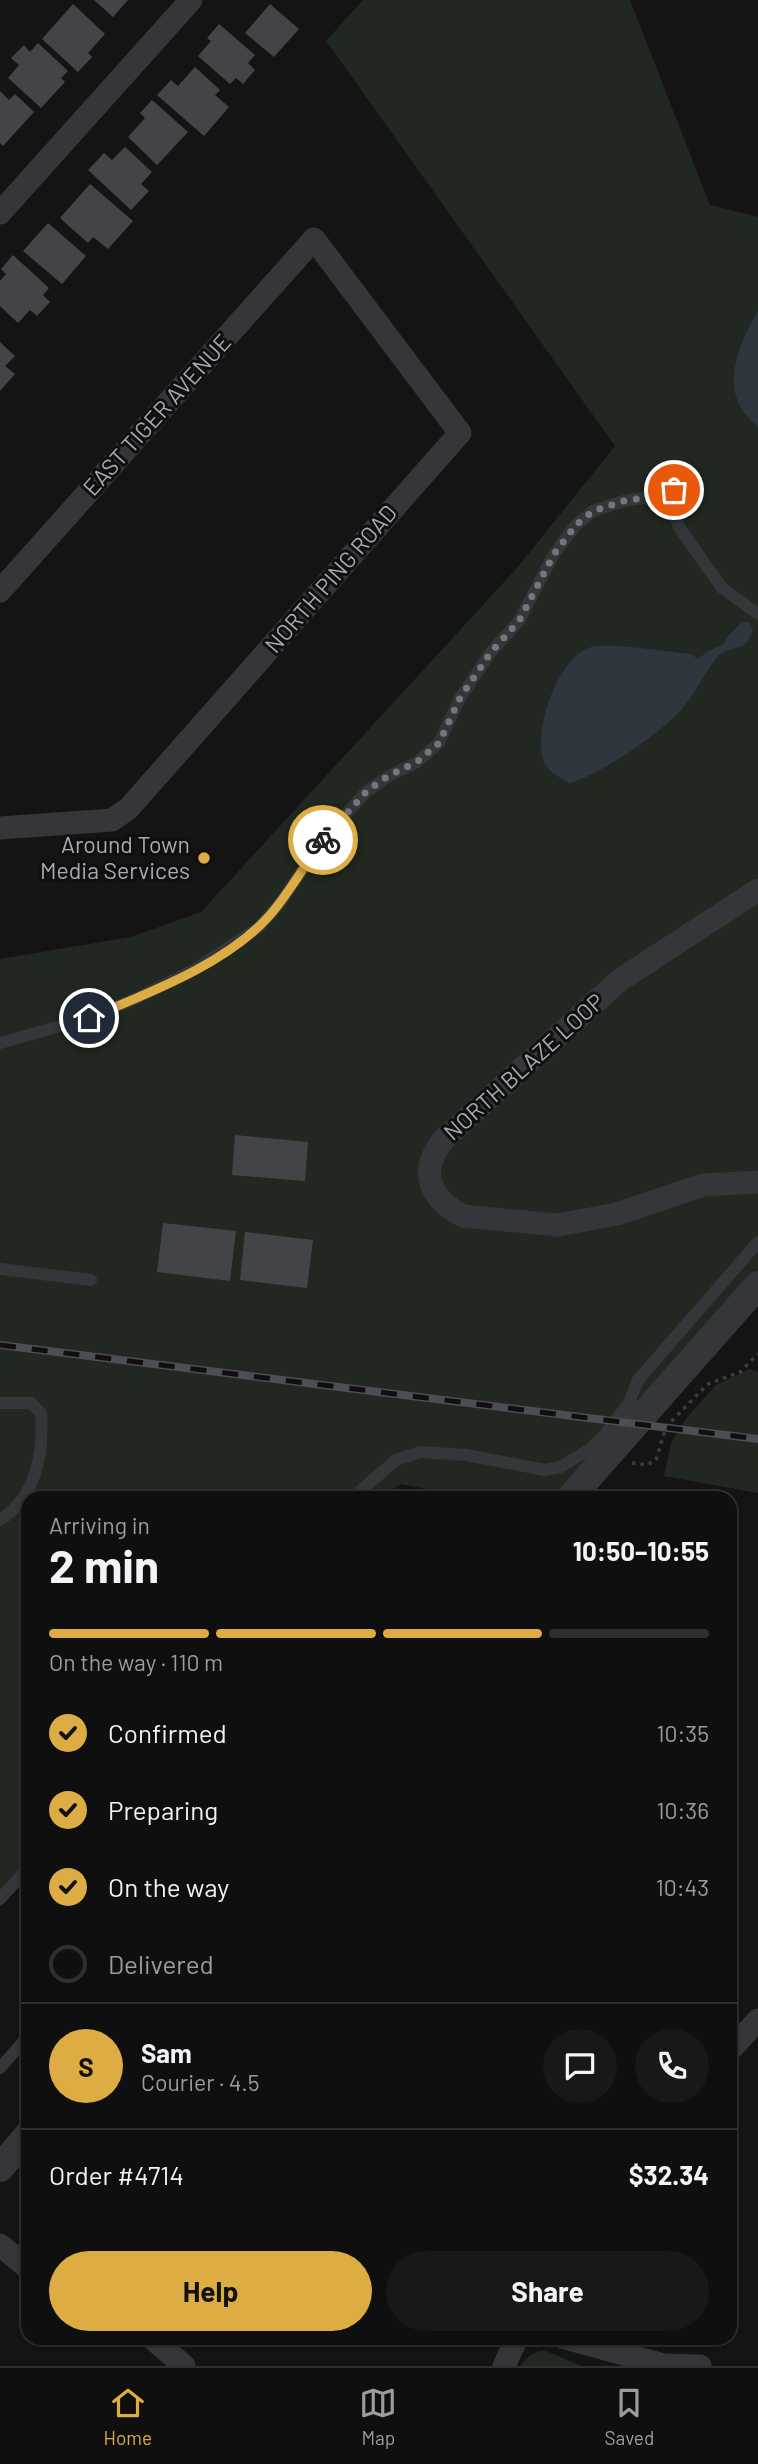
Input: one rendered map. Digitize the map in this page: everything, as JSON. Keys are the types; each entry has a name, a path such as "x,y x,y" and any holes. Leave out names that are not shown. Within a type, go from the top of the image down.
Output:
{"street":[{"path":"0,212 191,0"},
{"name":"EAST TIGER AVENUE","path":"0,591 314,239"},
{"name":"NORTH PING ROAD","path":"0,828 112,820 129,808 460,433 314,239"},
{"name":"NORTH BLAZE LOOP","path":"758,890 620,980 444,1139 436,1149 430,1175 431,1187 439,1199 463,1216 558,1225 617,1213 703,1185 758,1182"},
{"path":"576,1491 758,1285"},
{"path":"737,2042 758,2020"},
{"path":"0,2168 21,2143"},
{"path":"0,2245 21,2262"},
{"path":"160,2345 184,2366"},
{"path":"504,2366 514,2345"},
{"path":"591,2345 664,2365 700,2366"}],"lane":[{"path":"681,480 670,500 670,507 679,527 729,595 758,614"},
{"path":"0,1043 89,1018 137,998 208,962 258,928 280,903 324,838 367,791 388,776 417,762 439,743 460,698 491,652 519,621 554,554 576,525 593,511 624,501 643,498 670,500"},
{"path":"360,1491 396,1460 419,1452 466,1455 545,1470 560,1466 590,1449 623,1412 638,1380 758,1242"},
{"path":"0,1269 91,1280"},
{"path":"0,1403 32,1403 41,1413 39,1459 28,1491"},
{"path":"0,1520 21,1503"},
{"path":"0,1899 21,1876"},
{"path":"0,2068 21,2044"}],"path":[{"path":"631,1463 647,1465 656,1460 667,1427 697,1395 708,1384 740,1372 758,1354"}],"shaded area":[{"path":"363,0 630,0 710,205 758,217 758,1285 576,1491 430,1491 400,1484 390,1491 21,1491 21,1883 0,1907 0,959 131,937 201,912 517,568 615,446 326,41"},
{"path":"758,311 758,427 743,411 737,399 734,373 746,334"},
{"path":"742,622 749,622 753,629 747,642 719,655 682,709 646,740 613,762 570,783 547,767 541,746 545,714 558,681 577,655 588,648 608,646 691,654 698,659 724,644 726,638"},
{"path":"749,1369 758,1372 758,1493 664,1476 672,1440 689,1415 716,1385"},
{"path":"546,2351 582,2366 520,2366 529,2356"}],"building":[{"path":"94,0 128,0 113,17"},
{"path":"73,4 105,34 88,53 92,57 78,72 42,39"},
{"path":"270,4 299,29 274,57 245,33"},
{"path":"219,24 255,55 248,63 255,70 243,84 236,78 230,84 198,56 211,41 207,38"},
{"path":"38,43 68,71 61,78 65,82 41,108 8,78 19,65 11,58 24,45 30,52"},
{"path":"195,67 220,90 215,95 229,107 204,136 157,95 171,80 178,86"},
{"path":"0,91 9,100 15,94 34,112 3,146 0,143"},
{"path":"152,100 188,132 157,165 128,137 145,118 140,113"},
{"path":"125,147 152,172 141,184 149,191 131,210 88,170 104,153 112,160"},
{"path":"90,184 133,221 108,249 93,237 88,243 60,218"},
{"path":"48,223 86,256 62,284 23,251"},
{"path":"13,255 49,288 43,295 50,302 37,316 30,310 18,323 0,306 0,281 6,274 1,269"},
{"path":"0,342 15,356 5,366 15,374 0,391"},
{"path":"235,1135 308,1142 305,1181 232,1175"},
{"path":"163,1223 236,1231 230,1281 157,1272"},
{"path":"245,1232 313,1240 307,1288 240,1280"}],"railway":[{"path":"0,1345 758,1439"}],"way so far":[{"path":"323,840 367,791 388,776 417,762 439,743 460,698 476,672 519,621 554,554 576,525 593,511 624,501 643,498 670,500 674,490"}],"place":[{"name":"Around Town Media Services","path":"204,858"}],"route":[{"path":"89,1018 197,968 241,941 258,928 280,903 323,840"}]}
